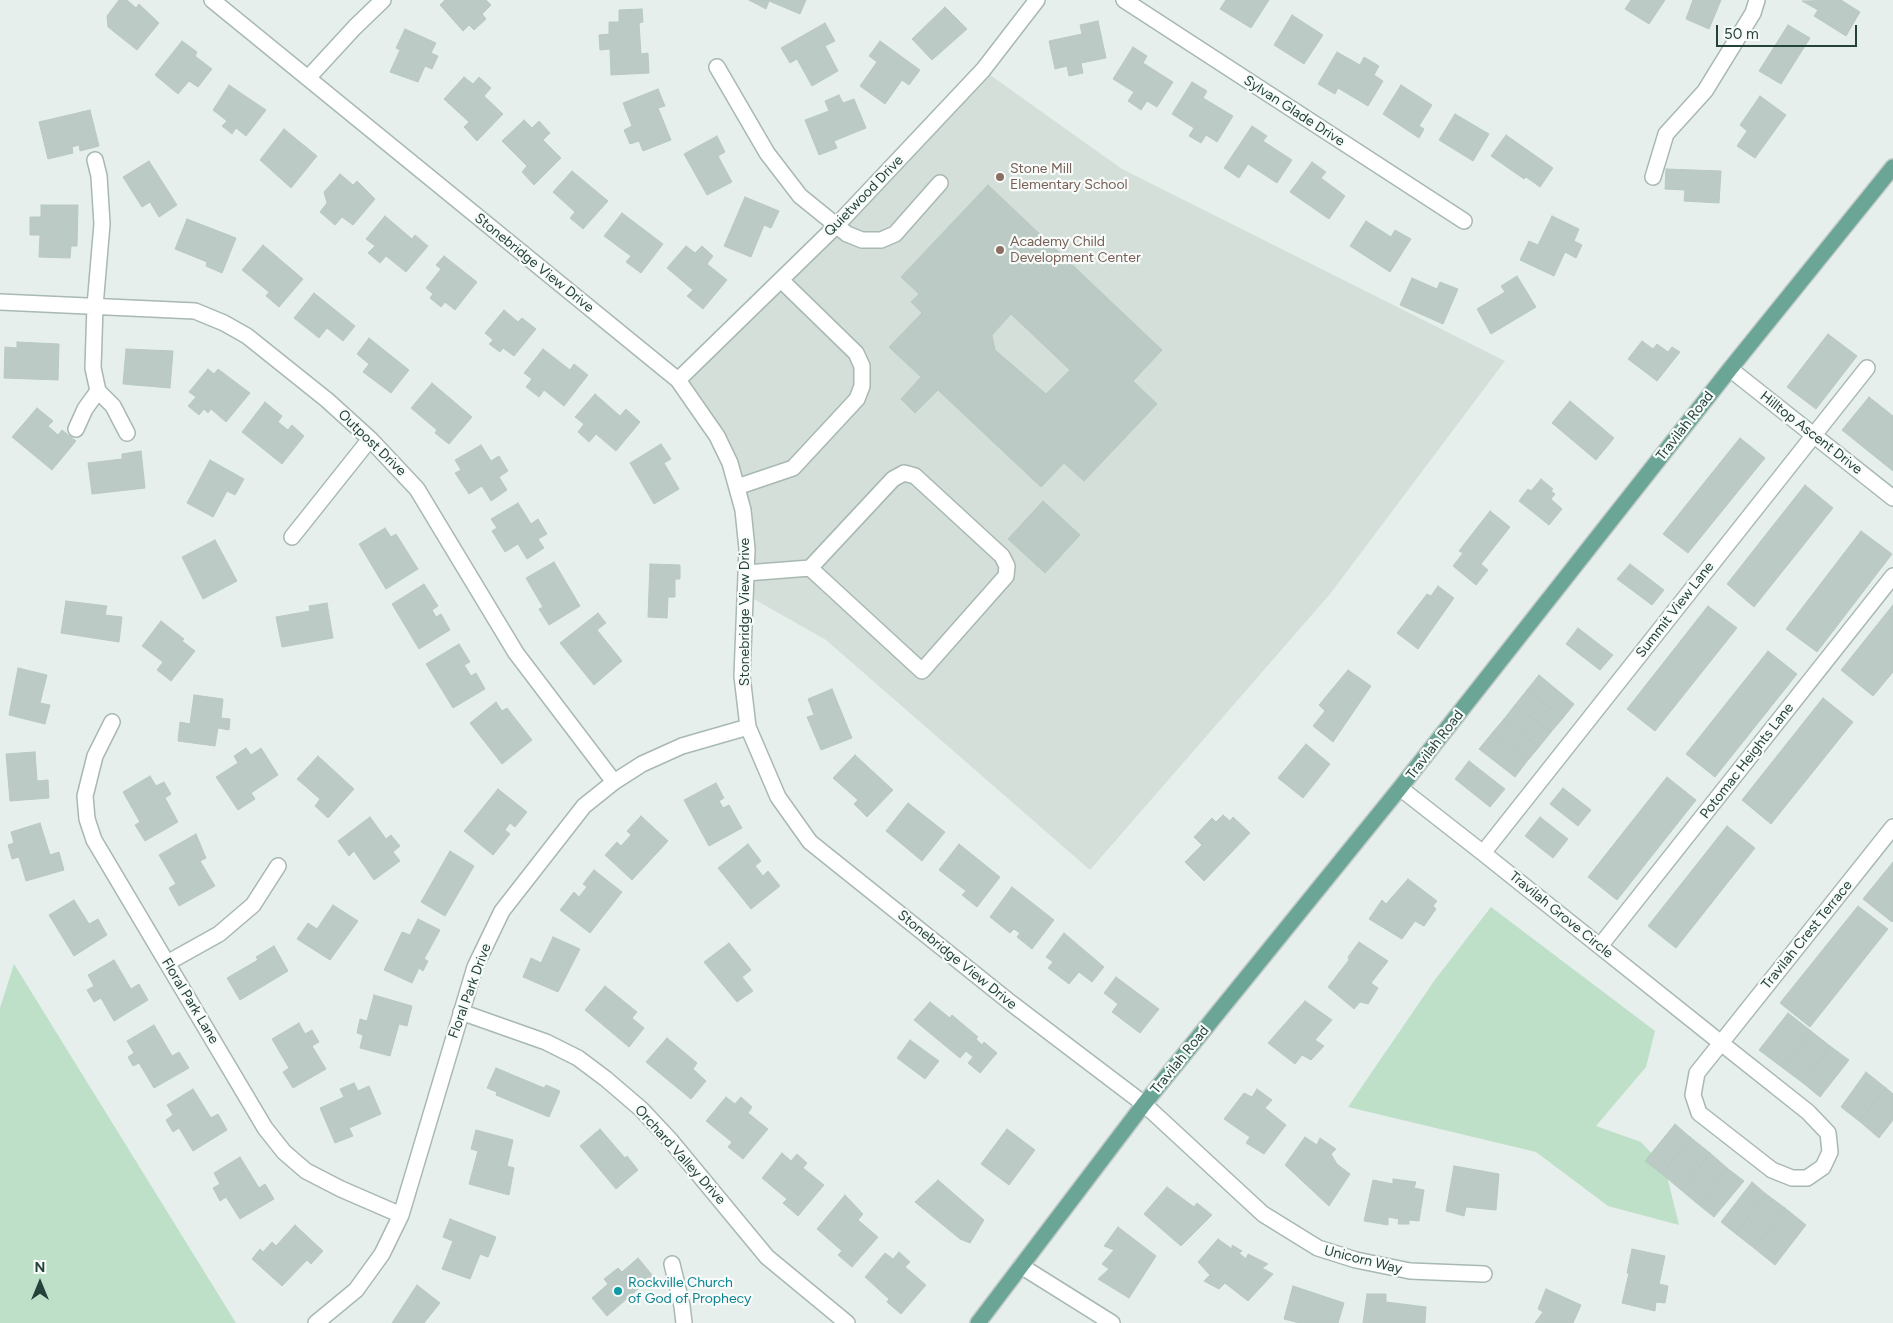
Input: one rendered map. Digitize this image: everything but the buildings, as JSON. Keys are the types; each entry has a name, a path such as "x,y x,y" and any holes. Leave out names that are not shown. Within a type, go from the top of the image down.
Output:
{"main road":[{"name":"Travilah Road","path":"978,1323 1144,1104 1400,788 1730,369 1893,167"}],"street":[{"name":"Stonebridge View Drive","path":"212,0 678,380 717,436 730,463 737,487 744,520 747,550 742,676 748,727 778,797 810,842 1011,1003 1144,1104"},
{"path":"308,78 383,0"},
{"name":"Quietwood Drive","path":"678,380 836,226 983,70 1037,0"},
{"name":"Sylvan Glade Drive","path":"1124,0 1464,221"},
{"path":"1653,177 1666,134 1705,91 1753,13 1757,0"},
{"path":"717,67 767,153 800,196 847,234 862,240 881,240 895,234 940,183"},
{"path":"95,160 102,224 95,306 93,368 98,391 113,406 127,434"},
{"path":"737,487 793,468 858,399 862,386 862,366 856,353 781,280"},
{"name":"Outpost Drive","path":"0,302 194,311 224,323 247,336 370,439 418,489 516,653 614,782"},
{"name":"Summit View Lane","path":"1483,853 1867,368"},
{"name":"Hilltop Ascent Drive","path":"1730,369 1893,498"},
{"path":"76,429 85,409 98,391"},
{"path":"292,537 370,439"},
{"path":"746,573 810,568 892,479 904,473 915,476 1002,556 1007,566 1006,576 922,671 810,568"},
{"name":"Potomac Heights Lane","path":"1600,946 1893,576"},
{"name":"Floral Park Lane","path":"112,722 95,756 85,796 87,819 94,840 266,1128 284,1152 306,1171 342,1190 401,1215"},
{"name":"Floral Park Drive","path":"316,1323 356,1290 382,1254 401,1215 461,1012 476,967 502,911 584,806 614,782 642,764 682,746 748,727"},
{"name":"Travilah Grove Circle","path":"1400,788 1808,1112 1828,1133 1830,1152 1823,1167 1807,1178 1792,1178 1772,1170 1699,1114 1693,1095 1697,1074 1721,1043"},
{"name":"Travilah Crest Terrace","path":"1721,1043 1893,827"},
{"path":"168,963 219,934 253,905 278,866"},
{"name":"Orchard Valley Drive","path":"461,1012 546,1042 578,1058 606,1079 641,1109 671,1141 767,1257 847,1323"},
{"name":"Unicorn Way","path":"1144,1104 1263,1214 1318,1248 1356,1260 1410,1271 1484,1274"},
{"path":"672,1264 684,1323"},
{"path":"1022,1266 1112,1323"}],"shaded area":[{"path":"983,70 1122,169 1505,361 1330,594 1090,870 826,640 745,594 730,463 678,380"}],"green space":[{"path":"1491,907 1655,1031 1646,1067 1596,1126 1641,1142 1665,1168 1679,1225 1608,1206 1536,1152 1348,1107 1434,981"},
{"path":"14,964 236,1323 0,1323 0,1008"}],"place":[{"name":"Stone Mill Elementary School","path":"1000,177"},
{"name":"Academy Child Development Center","path":"1000,250"},
{"name":"Rockville Church of God of Prophecy","path":"618,1291"}]}
